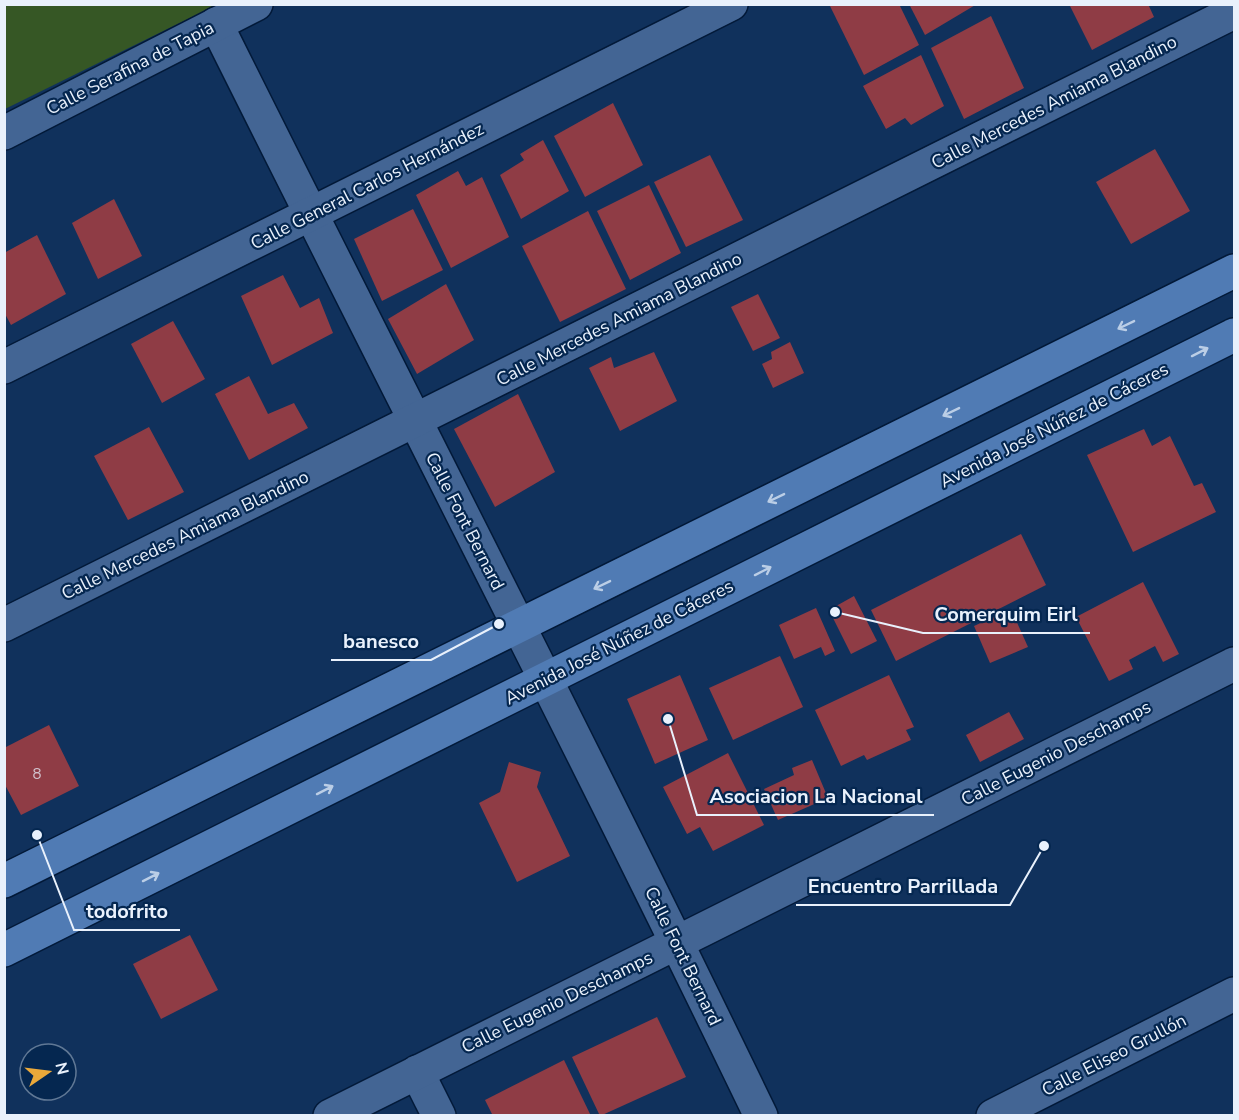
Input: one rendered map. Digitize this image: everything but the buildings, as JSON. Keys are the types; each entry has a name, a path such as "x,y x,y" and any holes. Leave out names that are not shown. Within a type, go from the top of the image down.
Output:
{"main road":[{"path":"4,881 1234,271"},
{"name":"Avenida José Núñez de Cáceres","path":"4,950 1234,335"}],"street":[{"name":"Calle Serafina de Tapia","path":"4,133 256,4"},
{"name":"Calle General Carlos Hernández","path":"4,368 713,8"},
{"name":"Calle Mercedes Amiama Blandino","path":"4,625 1234,12"},
{"name":"Calle Font Bernard","path":"216,24 546,679 761,1116"},
{"name":"Calle Eugenio Deschamps","path":"330,1116 1234,664"},
{"name":"Calle Eliseo Grullón","path":"993,1116 1234,994"},
{"path":"417,1072 439,1116"}],"green space":[{"path":"5,4 216,4 216,5 5,109"}],"place":[{"name":"Comerquim Eirl","path":"835,612"},
{"name":"banesco","path":"499,624"},
{"name":"Asociacion La Nacional","path":"668,719"},
{"name":"todofrito","path":"37,835"},
{"name":"Encuentro Parrillada","path":"1044,846"}]}
